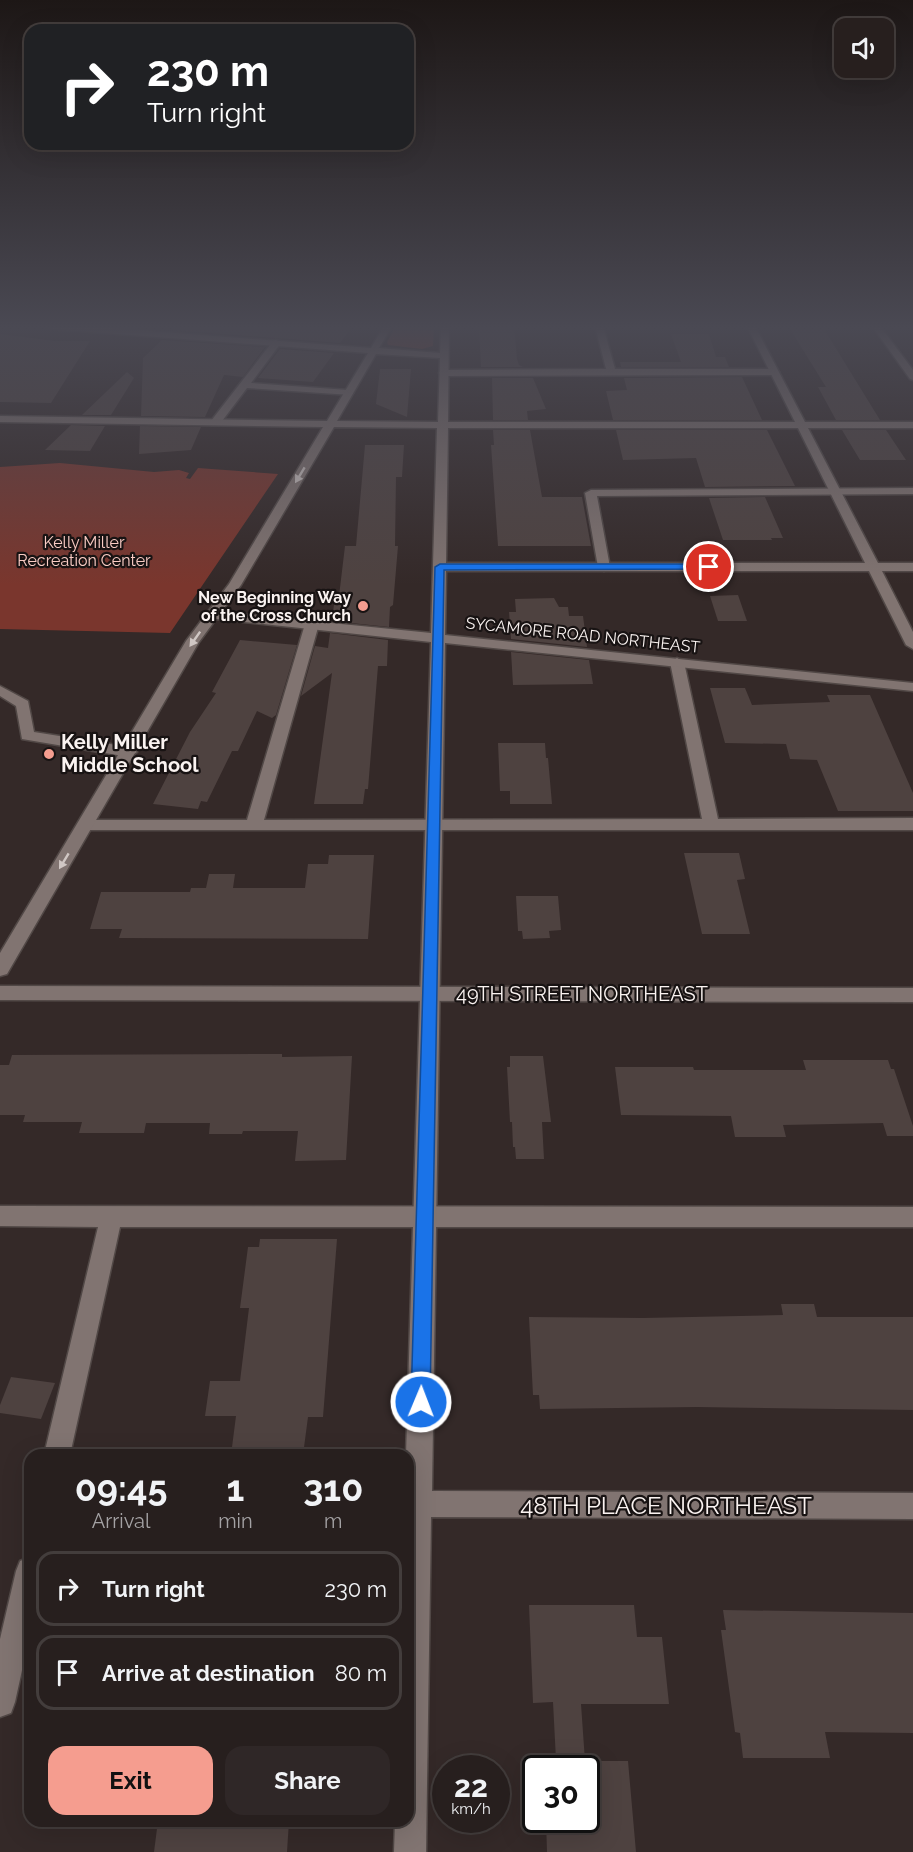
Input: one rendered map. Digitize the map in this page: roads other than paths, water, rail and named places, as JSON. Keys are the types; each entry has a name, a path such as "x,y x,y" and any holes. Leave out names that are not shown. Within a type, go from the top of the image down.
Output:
{"street":[{"path":"215,423 223,412"},
{"path":"0,969 193,640 234,585 336,412"},
{"path":"414,1697 443,412"},
{"path":"795,412 913,645"},
{"path":"0,419 443,425 913,425"},
{"path":"604,567 591,493 913,491"},
{"path":"440,567 913,567"},
{"name":"SYCAMORE ROAD NORTHEAST","path":"213,615 913,687"},
{"path":"254,825 312,624"},
{"path":"676,662 711,824"},
{"path":"0,690 23,704 27,736 129,752"},
{"path":"85,826 913,824"},
{"name":"49TH STREET NORTHEAST","path":"0,993 913,995"},
{"path":"0,1216 111,1218 913,1217"},
{"path":"58,1449 111,1218"},
{"name":"48TH PLACE NORTHEAST","path":"419,1504 913,1506"},
{"path":"0,1702 24,1597"},
{"path":"410,1852 411,1827"}],"place":[{"name":"New Beginning Way of the Cross Church","path":"363,606"},
{"name":"Kelly Miller Middle School","path":"49,754"}],"park label":[{"name":"Kelly Miller Recreation Center","path":"84,551"}]}
